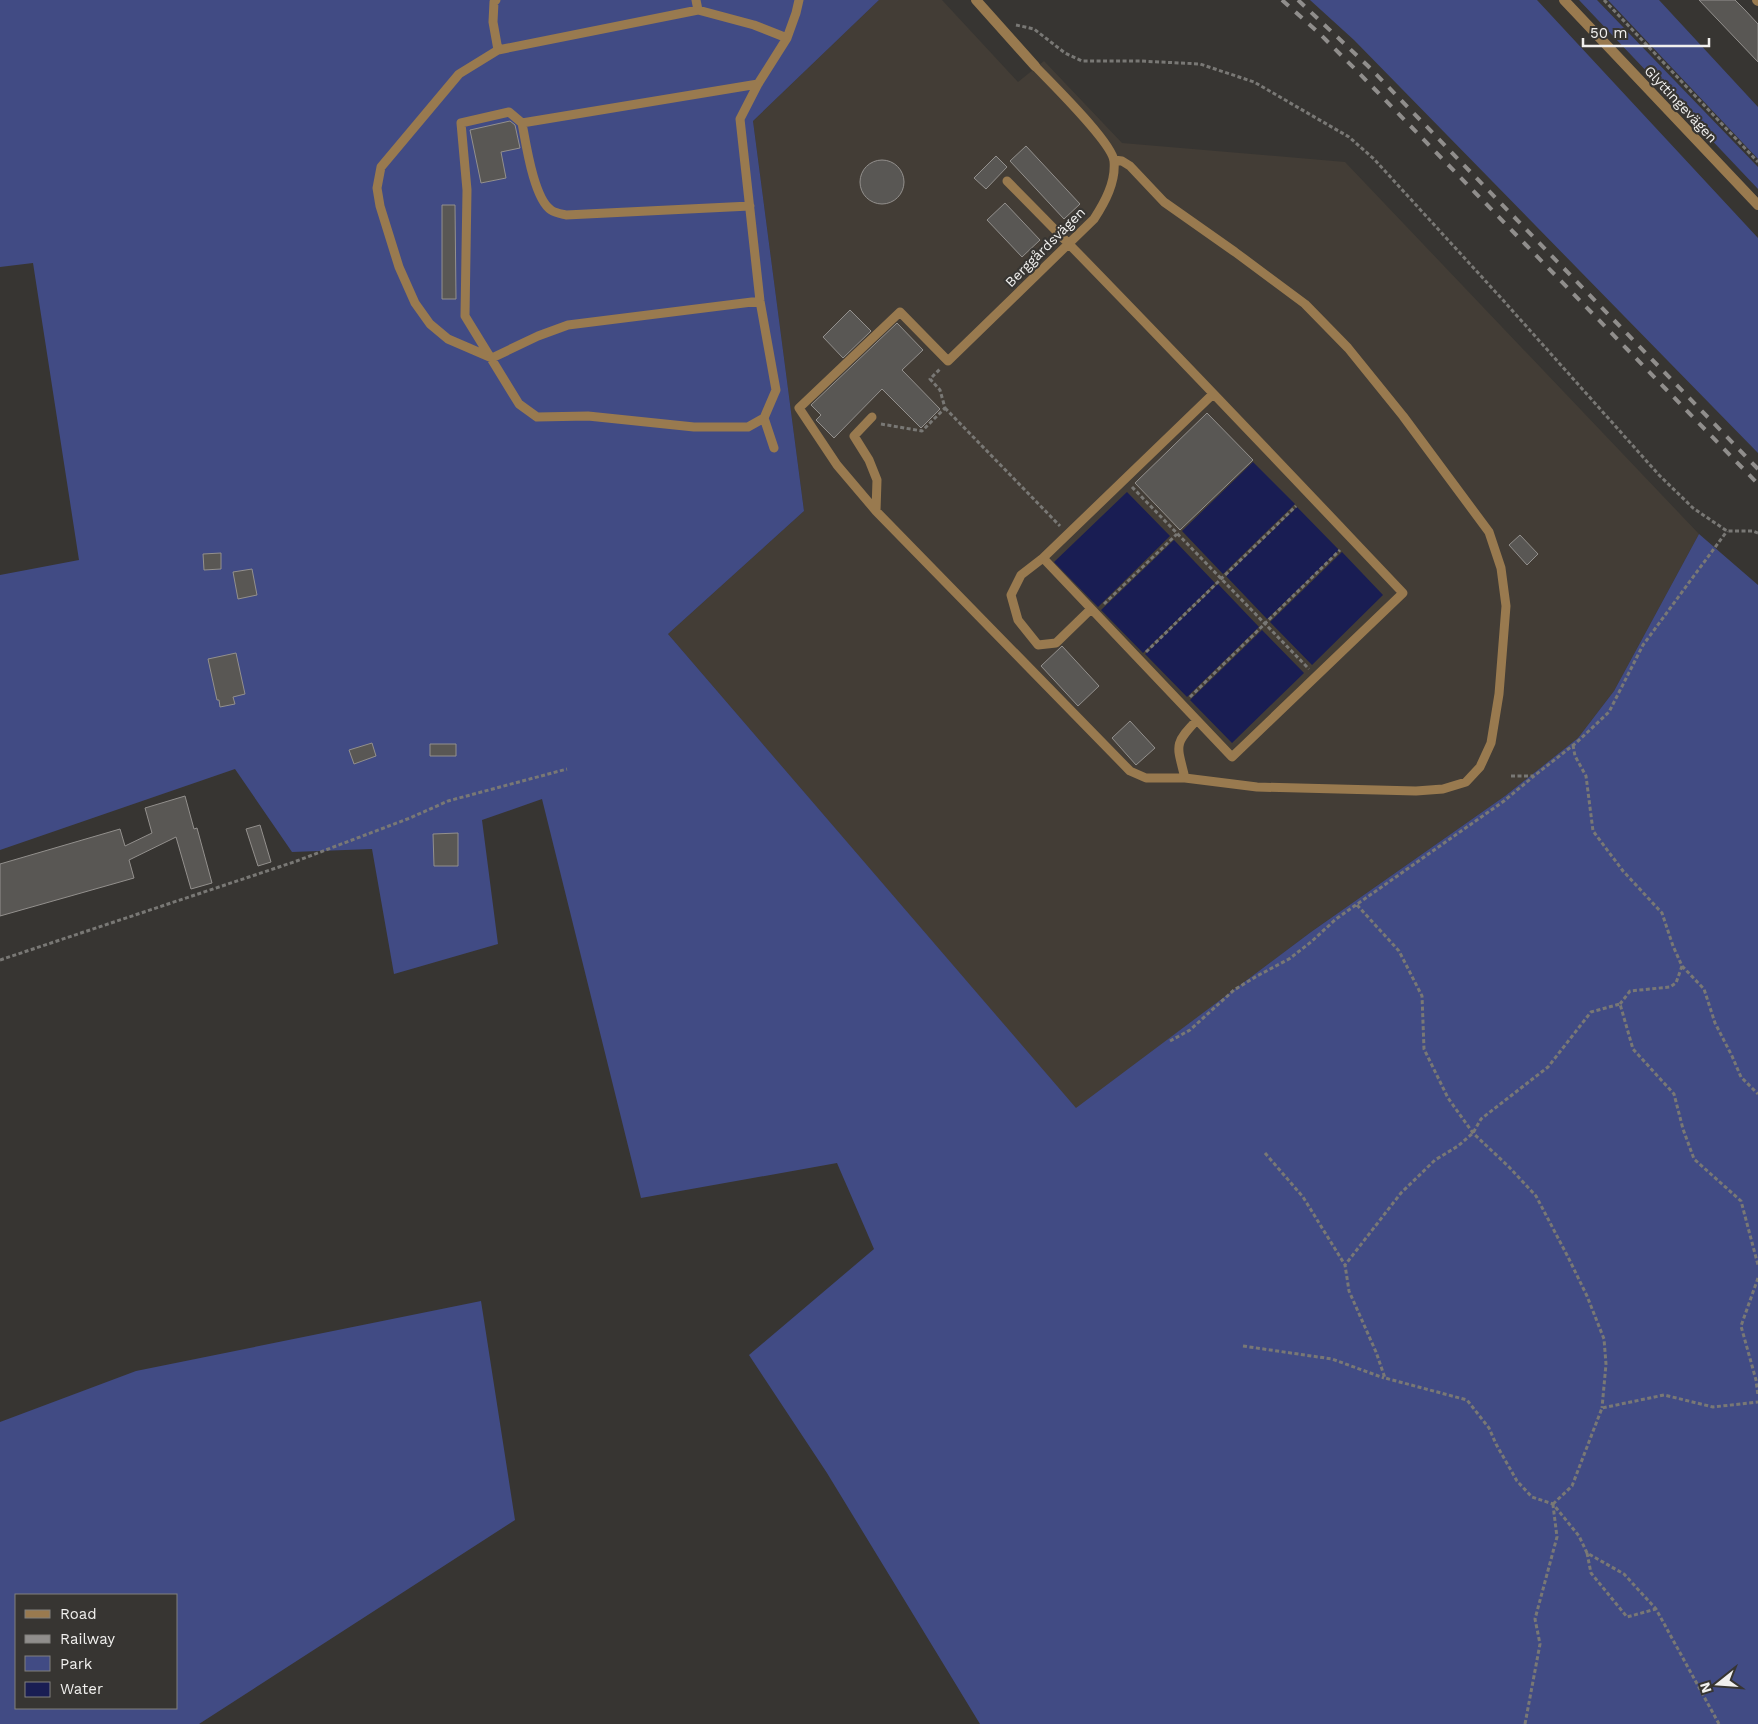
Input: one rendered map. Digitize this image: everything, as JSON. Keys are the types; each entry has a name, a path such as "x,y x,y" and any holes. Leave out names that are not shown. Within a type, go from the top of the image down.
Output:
{"street":[{"path":"976,0 1035,66"},
{"name":"Glyttingevägen","path":"1564,0 1758,205"}],"lane":[{"path":"496,0 494,2 493,22 498,50"},
{"path":"696,0 698,10"},
{"path":"750,206 566,215 551,210 540,197 522,123 510,112 462,123 467,190 465,316 519,404 537,417 588,416 694,427 748,427 764,418 776,390 760,301 750,206 740,119 758,84 787,38 799,0"},
{"path":"760,301 568,324 492,358 448,339 430,324 415,302 399,267 380,206 377,188 382,167 460,74 498,50 698,10 754,25 787,38"},
{"path":"948,361 900,312 798,408 838,465 876,511 1130,771 1146,778 1185,778 1257,787 1416,790 1443,789 1466,782 1480,767 1491,743 1500,694 1506,606 1501,568 1489,532 1403,416 1348,348 1305,304 1164,202 1130,166 1122,161 1114,160 1103,140 1035,66"},
{"path":"522,123 758,84"},
{"name":"Berggårdsvägen","path":"948,361 1094,219 1106,200 1113,176 1114,160"},
{"path":"1007,181 1214,394 1403,593 1232,757 1096,609 1042,558"},
{"path":"1096,609 1056,643 1038,645 1018,620 1011,596 1021,575 1068,534 1214,394"},
{"path":"872,417 854,436 869,460 877,480 876,511"},
{"path":"764,418 774,448"},
{"path":"1185,778 1178,749 1181,736 1197,720"}],"path":[{"path":"1604,0 1758,162"},
{"path":"996,22 1034,29 1065,53 1082,61 1200,64 1254,82 1349,137 1374,159 1659,475 1693,508 1727,530 1753,531 1758,533"},
{"path":"948,361 930,379 940,390 945,408 1068,534"},
{"path":"872,417 881,425 922,431 945,408"},
{"path":"1124,480 1317,676"},
{"path":"1144,654 1296,506"},
{"path":"1170,1041 1190,1030 1234,990 1289,959 1311,942 1336,918 1504,801 1573,745 1609,712 1643,645 1727,530"},
{"path":"1096,609 1177,534"},
{"path":"1188,699 1340,550"},
{"path":"1573,745 1575,756 1586,776 1593,831 1623,871 1662,913 1682,966 1704,989 1715,1023 1741,1077 1758,1094"},
{"path":"0,960 294,862 410,818 448,801 567,769"},
{"path":"1512,776 1534,776"},
{"path":"1357,905 1399,951 1422,996 1424,1049 1448,1098 1473,1133 1536,1196 1587,1296 1604,1339 1606,1364 1602,1408 1572,1486 1553,1504"},
{"path":"1345,1265 1401,1192 1435,1160 1458,1146 1473,1133 1481,1120 1548,1067 1591,1012 1620,1004 1630,991 1670,988 1676,983 1682,966"},
{"path":"1620,1004 1633,1049 1674,1094 1694,1159 1741,1200 1758,1265"},
{"path":"1266,1153 1303,1197 1345,1265 1348,1291 1376,1352 1385,1378"},
{"path":"1758,1278 1741,1326 1756,1380 1758,1396"},
{"path":"1243,1346 1332,1360 1385,1378 1467,1400 1489,1428 1517,1480 1532,1497 1553,1504 1579,1536 1587,1553 1591,1573 1628,1617 1656,1609"},
{"path":"1602,1408 1664,1396 1713,1407 1758,1402"},
{"path":"1525,1724 1540,1644 1535,1619 1557,1537 1553,1504"},
{"path":"1587,1553 1624,1574 1656,1609 1719,1724"}],"shaded area":[{"path":"879,0 942,0 1018,82 1044,61 1122,143 1345,162 1699,534 1614,691 1578,738 1505,796 1311,932 1076,1109 668,634 804,511 753,121"}],"green space":[{"path":"0,0 879,0 753,121 804,511 668,634 1076,1108 1311,932 1505,796 1578,738 1614,691 1699,534 1758,585 1758,1724 980,1724 827,1473 749,1355 874,1249 837,1163 641,1198 542,799 482,820 498,944 394,974 372,849 292,852 235,769 0,850 0,575 79,560 33,263 0,267"},
{"path":"1310,0 1537,0 1758,238 1758,453 1354,40"},
{"path":"1579,0 1597,0 1758,167 1758,189"},
{"path":"1608,0 1659,0 1758,107 1758,159"},
{"path":"481,1301 515,1520 199,1724 0,1724 0,1422 136,1371"}],"water":[{"path":"1253,462 1295,504 1223,574 1182,531"},
{"path":"1127,492 1170,536 1098,607 1054,562"},
{"path":"1297,507 1339,550 1267,619 1226,576"},
{"path":"1174,540 1215,583 1143,653 1101,610"},
{"path":"1342,552 1383,595 1312,665 1270,622"},
{"path":"1218,584 1259,627 1187,697 1145,654"},
{"path":"1262,630 1304,673 1232,743 1190,700"}],"building":[{"path":"1699,0 1735,0 1745,10 1758,24 1758,62"},
{"path":"510,121 515,125 520,148 501,152 506,178 481,183 470,130"},
{"path":"1026,146 1080,204 1064,219 1010,161"},
{"path":"996,156 1007,167 986,189 974,178"},
{"path":"882,160 894,164 900,170 904,182 900,194 894,200 882,204 870,200 864,194 860,182 864,170 870,164"},
{"path":"1005,203 1040,240 1022,257 987,220"},
{"path":"442,205 455,205 456,299 442,299"},
{"path":"850,310 871,331 843,358 823,337"},
{"path":"897,323 923,350 902,370 940,409 921,428 882,389 834,438 816,420 821,415 811,405"},
{"path":"1207,413 1253,460 1180,530 1135,483"},
{"path":"1520,535 1538,554 1527,565 1509,545"},
{"path":"221,553 221,569 204,570 203,554"},
{"path":"252,569 257,595 238,599 233,572"},
{"path":"1062,646 1099,686 1078,706 1041,666"},
{"path":"236,653 245,694 233,697 235,704 220,707 208,659"},
{"path":"1130,721 1155,748 1136,765 1112,738"},
{"path":"372,743 376,756 354,764 349,750"},
{"path":"430,744 456,744 456,756 430,756"},
{"path":"185,796 194,829 197,828 212,883 191,889 176,837 129,860 134,878 0,916 0,864 120,829 125,846 152,833 145,808"},
{"path":"260,825 271,862 258,866 246,829"},
{"path":"458,833 458,866 434,866 433,834"}],"railway":[{"path":"1282,0 1319,33 1359,73 1758,484"},
{"path":"1298,0 1368,66 1758,469"}]}
